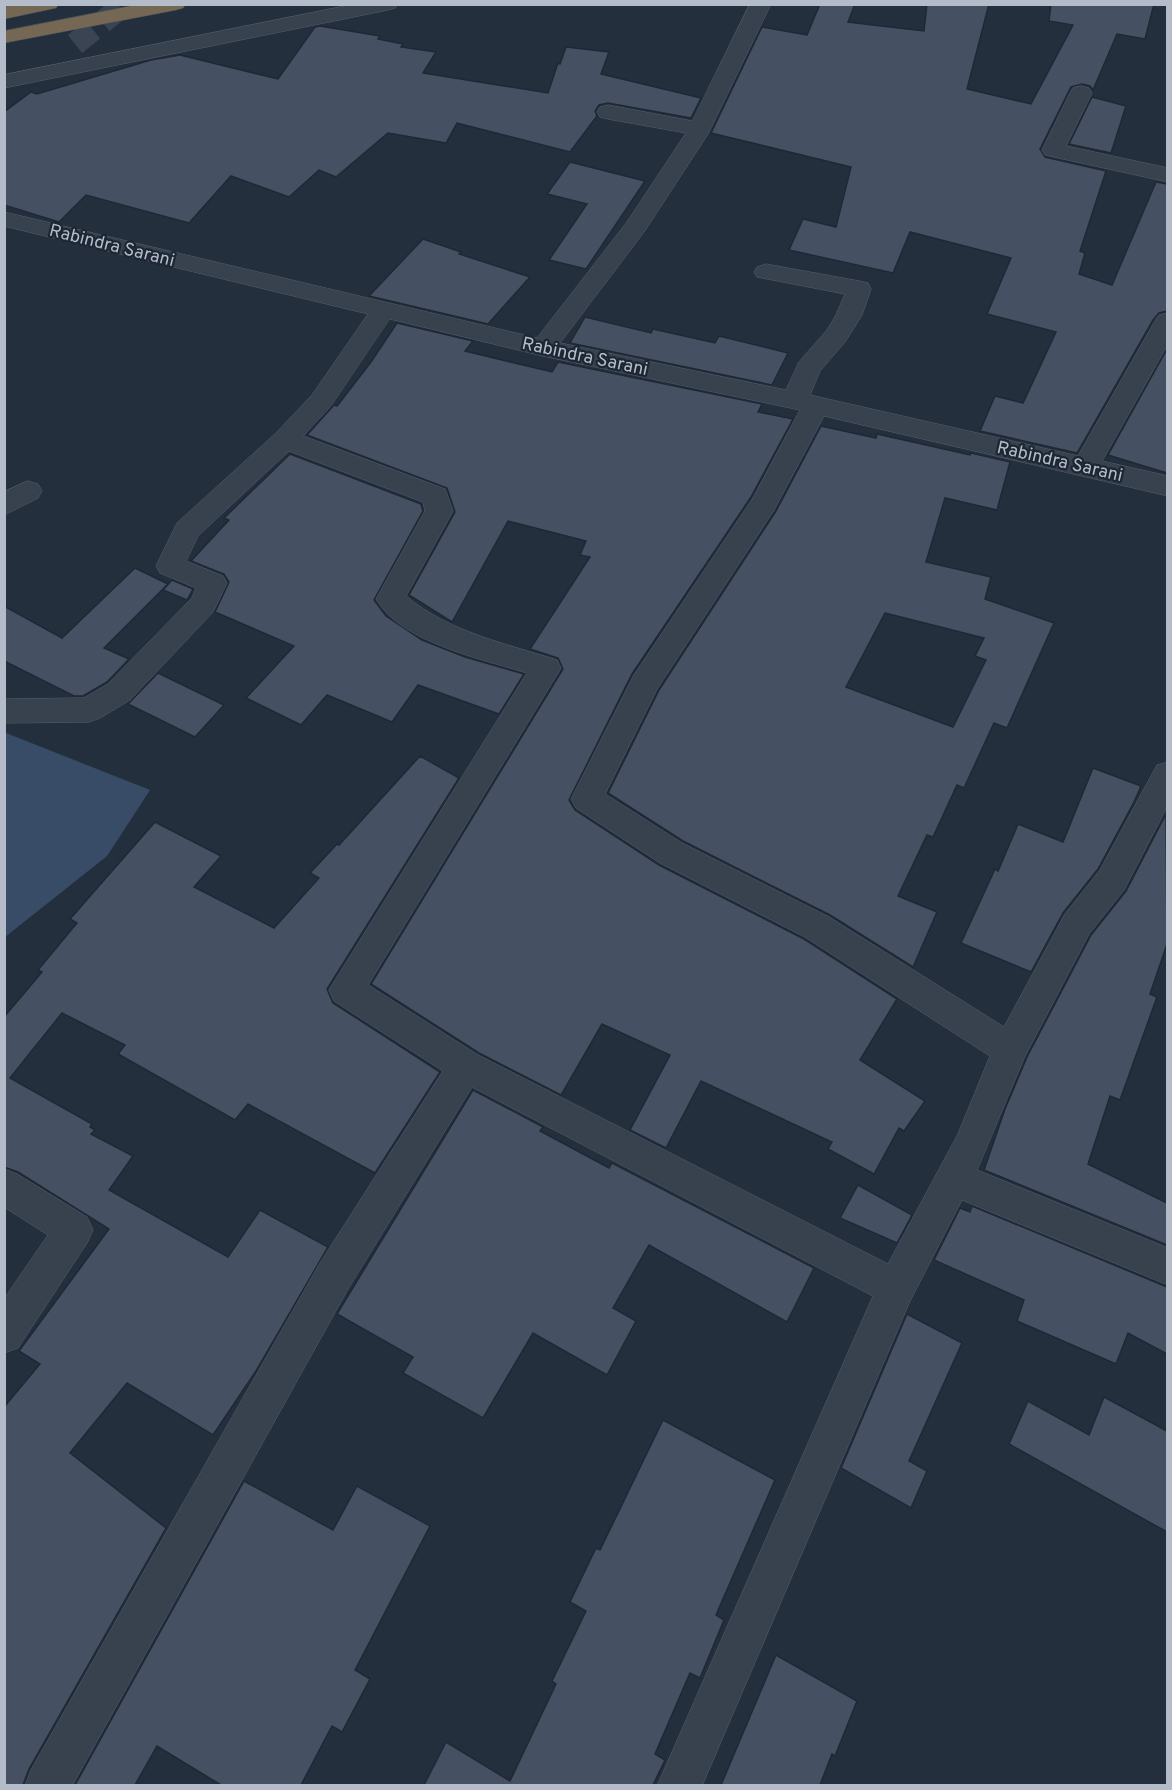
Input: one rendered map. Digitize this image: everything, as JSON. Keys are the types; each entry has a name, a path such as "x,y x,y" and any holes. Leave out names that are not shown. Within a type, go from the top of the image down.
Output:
{"highway":[{"path":"4,13 49,4"},
{"path":"4,37 176,4"}],"street":[{"path":"4,82 388,4"},
{"path":"543,348 636,227 700,129 761,4"},
{"path":"4,98 66,50"},
{"path":"1081,93 1053,150 1167,175"},
{"path":"608,112 700,129"},
{"name":"Rabindra Sarani","path":"4,219 543,348 805,403 1167,486"},
{"path":"766,272 859,289 849,315 836,336 808,368 805,403 764,503 645,682 587,799 671,853 817,927 1010,1050"},
{"path":"4,711 89,710 119,692 203,604 213,583 170,566 187,530 285,439 321,401 384,310"},
{"path":"1085,466 1167,321"},
{"path":"285,439 435,496 439,511 390,599 416,621 460,641 546,668 346,990 466,1066 896,1288"},
{"path":"679,1785 896,1288 972,1143 1010,1050 1077,924 1112,880 1167,774"},
{"path":"47,1785 334,1276 466,1066"},
{"path":"953,1178 1167,1267"},
{"path":"4,1186 74,1230 4,1334"}],"water":[{"path":"6,733 150,790 107,856 5,937"}],"building":[{"path":"820,4 855,4 848,22 924,31 927,4 989,4 967,89 1031,104 1073,25 1049,21 1051,4 1154,4 1145,39 1117,34 1093,90 1090,86 1082,84 1071,87 1040,149 1045,157 1106,171 1080,251 1085,253 1079,274 1112,285 1156,182 1167,184 1167,311 1159,313 1153,320 1077,453 980,431 995,396 1023,403 1056,332 987,314 1011,258 910,232 893,273 789,250 803,219 836,227 851,167 711,133 762,27 807,35"},
{"path":"315,27 380,36 378,39 403,44 401,47 436,52 423,73 548,93 566,47 609,52 601,74 701,98 691,118 608,103 599,105 595,111 597,116 570,152 457,123 446,143 388,133 336,177 319,170 289,197 231,176 189,223 86,195 59,222 4,205 4,112 31,92 37,94 151,60 180,55 278,79"},
{"path":"1092,97 1126,106 1111,153 1069,144"},
{"path":"570,162 645,181 586,269 549,260 587,204 547,194"},
{"path":"423,239 461,252 459,254 530,277 488,324 369,296"},
{"path":"585,317 651,333 653,329 715,343 719,336 788,353 772,385 570,343"},
{"path":"397,323 473,341 465,351 552,372 558,362 762,404 758,412 793,419 751,497 632,674 569,800 575,810 659,865 804,939 897,999 860,1060 925,1101 904,1131 899,1128 874,1174 828,1149 832,1142 701,1081 666,1148 630,1130 670,1055 602,1024 561,1095 479,1053 371,984 563,669 558,658 530,649 590,557 580,555 586,541 508,521 452,622 409,595 455,512 447,488 307,435 334,405 337,406"},
{"path":"1167,349 1167,473 1108,455"},
{"path":"821,426 876,438 877,434 1010,462 997,510 945,498 926,562 991,577 985,599 1054,623 1007,728 994,723 964,788 957,785 933,837 927,835 898,896 937,912 913,967 830,915 683,841 608,793 659,690 776,511","holes":["885,613 984,638 975,656 986,660 953,727 846,687"]},
{"path":"290,454 421,504 423,511 374,600 386,616 422,640 465,657 524,674 499,714 418,685 392,722 327,695 301,725 246,698 294,646 215,612 229,582 224,574 191,561 229,520 224,518"},
{"path":"135,568 168,584 104,648 129,659 107,682 83,696 74,696 4,661 4,606 62,638"},
{"path":"172,580 193,589 187,600 163,590"},
{"path":"158,673 224,705 195,737 128,704"},
{"path":"420,756 459,778 327,989 333,1003 440,1072 375,1173 248,1104 235,1120 118,1054 125,1045 62,1013 10,1078 92,1124 90,1127 95,1130 91,1134 133,1156 109,1190 228,1257 260,1210 328,1247 256,1371 213,1435 127,1383 70,1453 166,1528 29,1769 23,1785 4,1785 5,1406 40,1364 19,1351 109,1229 18,1172 4,1167 4,1017 42,972 38,970 77,923 70,919 155,822 221,856 194,887 274,928 319,878 310,873 337,844 339,845"},
{"path":"1093,768 1141,786 1098,869 1063,913 1031,972 961,943 995,869 998,871 1018,824 1063,842"},
{"path":"1166,814 1167,944 1150,994 1157,997 1120,1100 1110,1096 1088,1164 1167,1203 1167,1245 984,1170 1005,1109 1027,1057 1091,935 1126,891"},
{"path":"473,1090 543,1127 540,1131 609,1168 612,1163 814,1268 787,1322 649,1245 613,1308 636,1321 607,1375 533,1333 483,1418 403,1373 413,1357 337,1314"},
{"path":"858,1185 912,1215 897,1243 840,1218"},
{"path":"972,1206 1167,1287 1167,1354 1128,1333 1116,1364 1017,1321 1024,1300 934,1260 960,1208 970,1212"},
{"path":"907,1314 962,1343 909,1461 927,1471 911,1508 841,1468"},
{"path":"1104,1397 1167,1431 1167,1532 1009,1444 1028,1401 1089,1435"},
{"path":"663,1420 775,1480 716,1615 724,1620 700,1678 690,1673 655,1754 665,1760 653,1785 424,1785 446,1742 510,1781 556,1684 552,1681 586,1611 570,1602 596,1548 600,1550"},
{"path":"244,1481 333,1530 357,1486 430,1526 355,1670 370,1679 342,1732 332,1726 301,1785 221,1785 157,1746 135,1785 75,1785"},
{"path":"776,1655 857,1701 835,1756 832,1754 820,1785 721,1785"}],"tunnel":[{"path":"75,44 125,4"}]}
